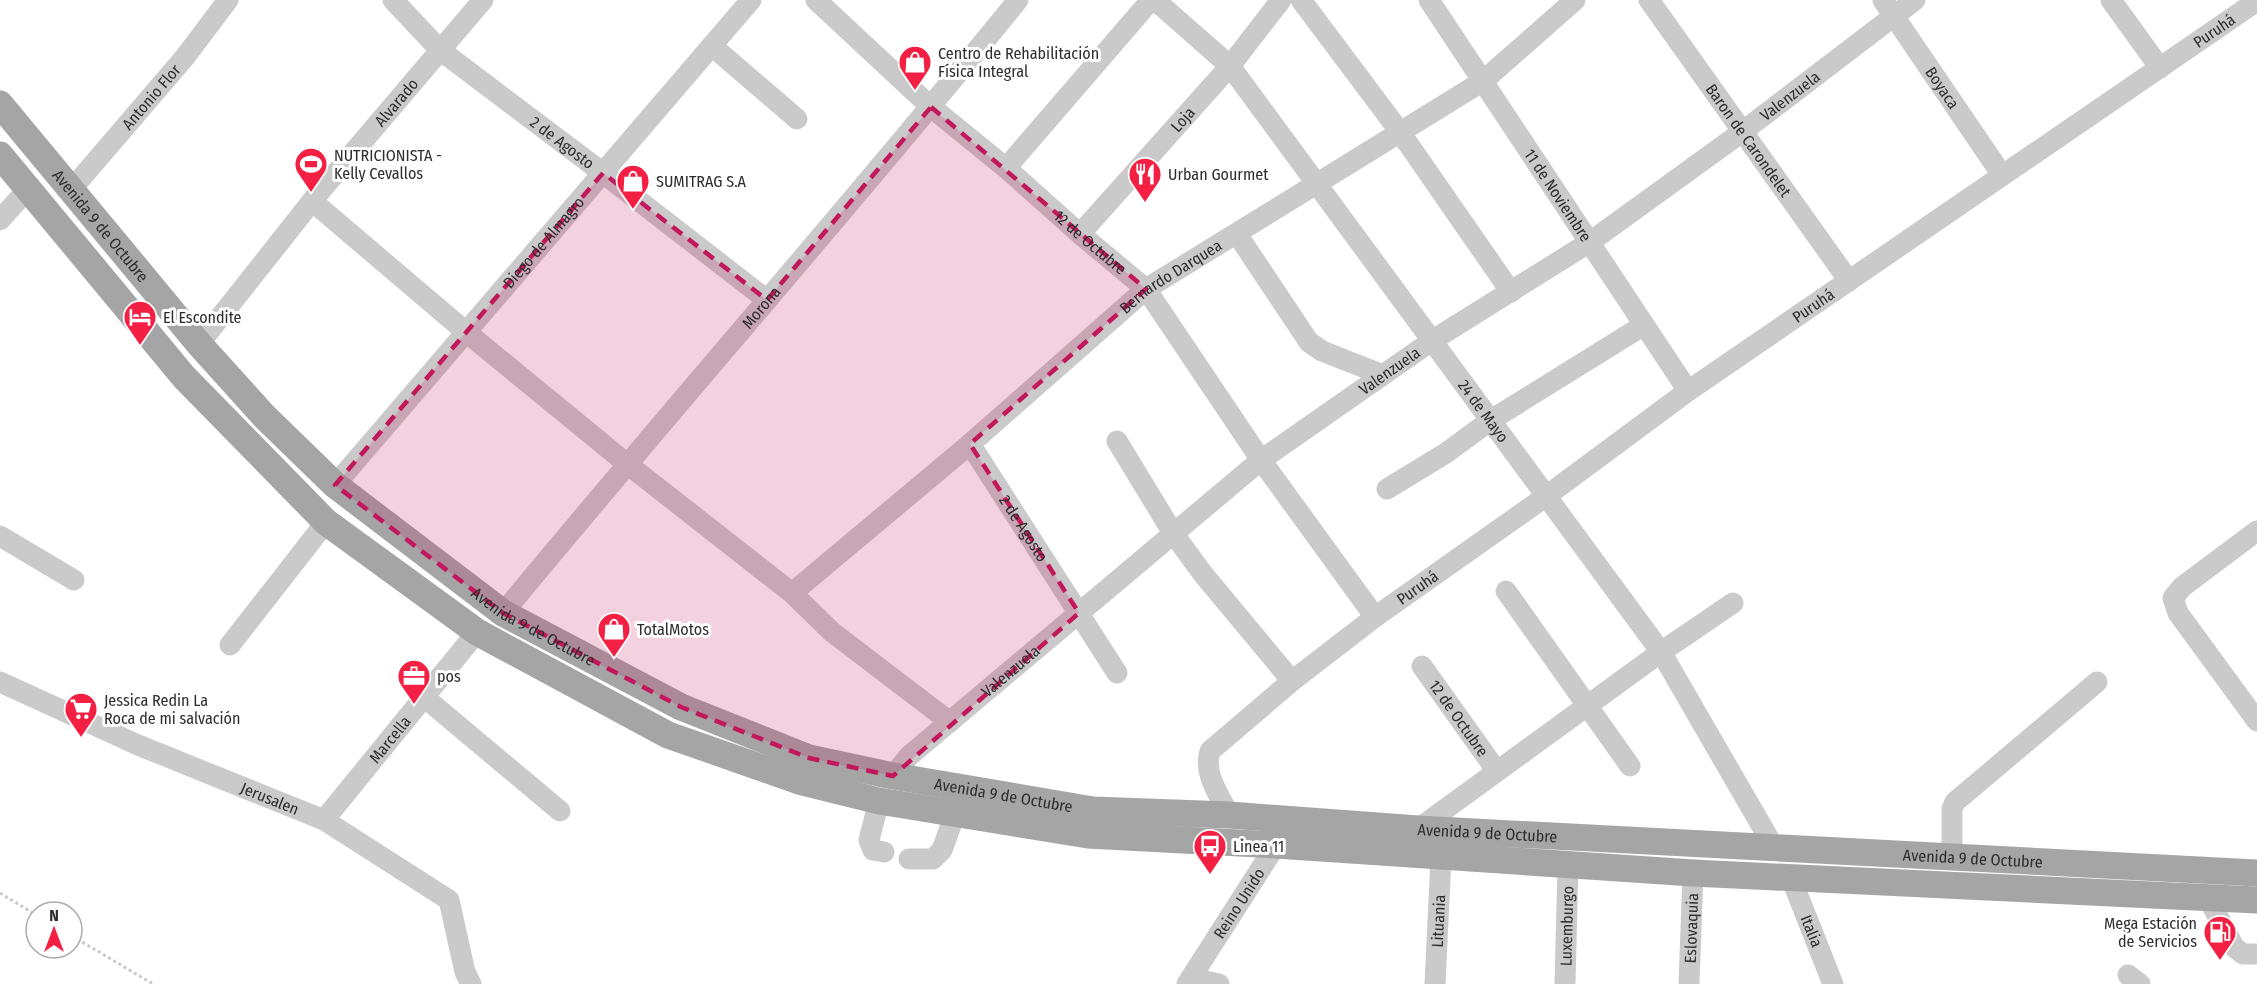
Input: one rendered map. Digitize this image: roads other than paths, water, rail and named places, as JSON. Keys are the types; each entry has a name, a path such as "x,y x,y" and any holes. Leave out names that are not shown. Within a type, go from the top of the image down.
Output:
{"main road":[{"name":"Avenida 9 de Octubre","path":"0,104 199,344 264,416 335,485 502,613 681,707 809,758 893,776 1093,810 1229,815 1279,832 1441,858 1693,873 2257,900"},
{"name":"Avenida 9 de Octubre","path":"0,155 184,377 326,522 477,632 668,735 802,782 879,801 1088,835 1418,829 1775,849 2252,868"}],"street":[{"name":"Antonio Flor","path":"71,190 184,57 228,0"},
{"name":"2 de Agosto","path":"393,0 440,51 603,172 767,300"},
{"name":"Alvarado","path":"199,344 312,201 483,0"},
{"name":"Diego de Almagro","path":"335,485 751,0"},
{"name":"12 de Octubre","path":"816,0 931,107 1006,168 1146,289 1261,460 1375,617"},
{"path":"1006,168 1153,0"},
{"name":"24 de Mayo","path":"1153,0 1230,66 1433,340 1545,497 1661,652 1775,849"},
{"name":"Loja","path":"1080,234 1230,66 1281,0"},
{"path":"1301,0 1400,132 1511,291"},
{"name":"11 de Noviembre","path":"1429,0 1688,391"},
{"name":"Bernardo Darquea","path":"792,593 970,444 1146,289 1483,81 1575,0"},
{"name":"Baron de Carondelet","path":"1649,0 1849,281"},
{"name":"Valenzuela","path":"893,776 909,756 1261,460 1433,340 1590,242 1743,132 1888,8 1915,0"},
{"path":"2111,0 2160,68"},
{"name":"Puruhá","path":"1229,815 1208,773 1207,761 1210,751 1292,681 1375,617 1545,497 1688,391 2257,1"},
{"name":"Morona","path":"502,613 626,463 931,107 1007,4"},
{"name":"Boyaca","path":"1888,8 2002,175"},
{"path":"712,46 797,119"},
{"path":"0,220 28,189"},
{"path":"312,201 466,332 626,463 792,593 832,632 950,722"},
{"path":"1237,234 1309,342 1322,351 1383,375"},
{"path":"1387,489 1446,453 1491,420 1644,325"},
{"path":"1117,441 1173,533 1203,574 1292,681"},
{"name":"2 de Agosto","path":"970,444 1117,673"},
{"path":"230,645 326,522"},
{"path":"2257,531 2182,587 2173,598 2178,613 2257,721"},
{"path":"0,536 74,580"},
{"path":"1506,591 1629,766"},
{"path":"1418,829 1496,770 1733,603"},
{"name":"Marcella","path":"324,820 477,632"},
{"name":"12 de Octubre","path":"1422,666 1496,770"},
{"name":"Jerusalen","path":"0,682 138,745 324,820 449,900 465,972 471,984"},
{"path":"1952,857 1952,809 1955,802 2097,682"},
{"path":"424,697 560,811"},
{"path":"879,801 869,840 873,850 885,852"},
{"path":"909,859 933,860 942,850 955,814"},
{"name":"Reino Unido","path":"1189,981 1279,832"},
{"name":"Lituania","path":"1435,984 1441,858"},
{"name":"Luxemburgo","path":"1565,984 1568,866"},
{"path":"2252,868 2219,898 2234,946 2243,954 2257,954"},
{"name":"Eslovaquia","path":"1689,984 1693,873"},
{"name":"Italia","path":"1791,878 1833,984"},
{"path":"1189,981 1219,984"}],"place":[{"name":"Centro de Rehabilitación Física Integral","path":"915,91"},
{"name":"NUTRICIONISTA - Kelly Cevallos","path":"311,193"},
{"name":"Urban Gourmet","path":"1145,203"},
{"name":"SUMITRAG S.A","path":"633,210"},
{"name":"El Escondite","path":"140,346"},
{"name":"TotalMotos","path":"614,658"},
{"name":"pos","path":"414,705"},
{"name":"Jessica Redin La Roca de mi salvación","path":"81,738"},
{"name":"Linea 11","path":"1210,875"},
{"name":"Mega Estación de Servicios","path":"2220,961"}]}
